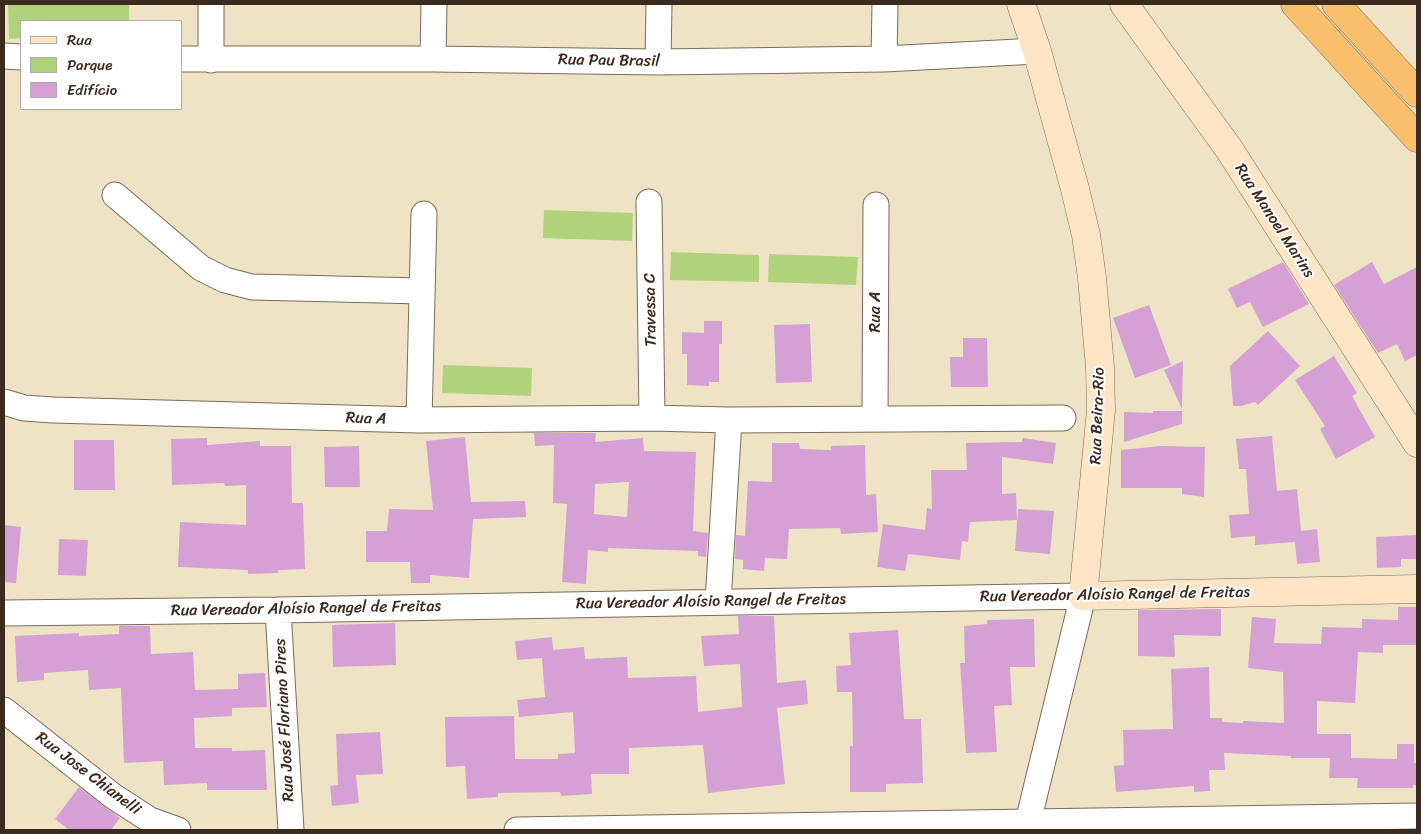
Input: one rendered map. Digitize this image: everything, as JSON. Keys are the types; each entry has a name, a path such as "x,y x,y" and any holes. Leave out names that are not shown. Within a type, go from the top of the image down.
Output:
{"highway":[{"path":"1295,4 1417,138"},
{"path":"1336,4 1417,93"}],"main road":[{"name":"Rua Beira-Rio","path":"1021,4 1037,51 1086,235 1097,325 1101,410 1083,596"},
{"name":"Rua Manoel Marins","path":"1124,4 1229,150 1417,443"},
{"name":"Rua Vereador Aloísio Rangel de Freitas","path":"1083,596 1417,589"}],"street":[{"path":"211,60 212,4"},
{"path":"433,59 434,4"},
{"path":"658,62 659,4"},
{"path":"884,59 885,4"},
{"name":"Rua Pau Brasil","path":"182,59 433,59 658,62 884,59 1037,51"},
{"path":"4,56 20,57"},
{"path":"115,195 201,268 225,280 252,287 422,291"},
{"name":"Travessa C","path":"649,202 652,418"},
{"name":"Rua A","path":"875,419 876,205"},
{"path":"419,420 424,214"},
{"name":"Rua A","path":"4,402 24,408 53,410 419,420 1063,418"},
{"path":"718,602 729,420"},
{"name":"Rua Vereador Aloísio Rangel de Freitas","path":"4,612 278,610 1083,596"},
{"name":"Rua Beira-Rio","path":"1027,826 1083,596"},
{"name":"Rua José Floriano Pires","path":"278,610 291,830"},
{"name":"Rua Jose Chianelli","path":"4,710 113,796 150,820 178,830"},
{"path":"517,830 1027,826 1417,816"}],"green space":[{"path":"8,4 129,4 129,20 20,20 20,38 9,39"},
{"path":"544,210 633,213 632,241 543,238"},
{"path":"671,252 759,255 759,282 670,280"},
{"path":"769,254 858,257 856,285 768,282"},
{"path":"443,365 532,368 531,396 442,393"}],"building":[{"path":"1283,262 1309,304 1263,327 1250,302 1237,308 1228,289"},
{"path":"1372,262 1384,284 1417,267 1417,355 1405,361 1397,344 1378,353 1334,285"},
{"path":"1149,305 1171,365 1135,378 1113,318"},
{"path":"704,321 722,321 722,344 719,344 719,382 709,382 709,386 687,385 687,354 682,354 682,332 704,333"},
{"path":"810,324 812,382 776,383 774,325"},
{"path":"1268,331 1300,366 1258,405 1255,402 1233,406 1230,366"},
{"path":"963,338 987,338 988,387 951,387 950,357 963,357"},
{"path":"1334,356 1357,393 1352,396 1375,437 1336,459 1320,429 1325,426 1295,380"},
{"path":"1183,361 1182,409 1164,370"},
{"path":"1153,411 1182,411 1182,424 1124,442 1124,412 1153,413"},
{"path":"534,433 596,433 595,442 643,438 644,451 696,452 693,531 708,533 706,557 698,556 698,551 608,548 608,552 588,550 586,584 562,582 567,504 553,503 554,445 535,446","holes":["629,482 627,517 594,514 595,484"]},
{"path":"1272,436 1277,491 1297,489 1301,531 1317,529 1320,562 1297,564 1295,542 1255,545 1255,536 1231,538 1229,515 1249,514 1246,469 1239,469 1236,439"},
{"path":"465,437 471,502 525,501 526,517 473,519 469,578 430,575 430,583 411,583 410,562 366,562 366,531 387,531 389,509 433,510 426,441"},
{"path":"207,438 207,445 260,441 260,446 291,446 292,503 303,503 305,569 278,570 278,573 248,574 248,570 178,567 180,522 246,525 246,485 225,486 224,483 172,485 171,439"},
{"path":"1023,438 1056,443 1053,464 1002,457 1002,494 1016,493 1017,520 970,522 968,542 962,541 960,560 908,554 905,571 877,567 883,524 925,530 927,508 932,509 931,470 967,470 966,443 1022,442"},
{"path":"74,440 114,440 115,490 74,490"},
{"path":"772,443 799,443 800,449 831,450 831,446 865,445 866,495 876,494 878,532 841,534 840,528 789,529 787,559 765,558 764,571 743,569 743,560 735,559 736,535 745,536 748,481 772,482"},
{"path":"359,446 360,487 325,487 324,447"},
{"path":"1161,446 1205,447 1204,497 1182,494 1182,488 1121,488 1121,450"},
{"path":"1018,509 1054,511 1050,554 1015,551"},
{"path":"4,525 21,527 16,583 4,582"},
{"path":"1417,535 1417,559 1401,559 1401,567 1377,568 1376,537"},
{"path":"59,539 88,540 86,576 58,575"},
{"path":"1398,607 1417,607 1417,645 1383,645 1383,653 1358,652 1355,703 1317,701 1317,734 1351,734 1351,758 1397,759 1397,744 1414,744 1414,763 1417,763 1417,785 1413,785 1413,788 1357,788 1358,778 1329,778 1330,758 1291,758 1291,756 1224,753 1225,770 1209,770 1210,791 1194,792 1194,786 1116,792 1114,766 1124,765 1123,730 1173,729 1171,669 1209,667 1210,718 1222,718 1222,722 1284,723 1283,672 1248,668 1252,617 1276,619 1274,643 1321,644 1322,627 1362,628 1362,619 1398,620"},
{"path":"1221,609 1221,636 1174,635 1175,657 1138,656 1138,610"},
{"path":"738,616 774,616 777,683 806,680 808,704 777,708 785,784 708,793 703,745 629,748 629,774 591,774 592,794 561,796 560,792 498,793 498,797 467,799 465,766 446,767 445,717 514,716 515,759 558,759 558,754 575,753 573,712 519,717 517,700 545,697 542,658 517,660 515,641 552,637 553,650 584,647 585,659 627,657 628,678 696,676 698,712 742,707 740,664 704,666 701,636 739,634"},
{"path":"1034,619 1035,667 1010,667 1012,705 994,706 997,752 966,753 960,663 965,663 964,626 987,624 987,620"},
{"path":"395,623 396,665 333,667 332,625"},
{"path":"119,626 150,626 151,654 193,652 195,690 238,689 238,674 265,673 267,707 232,708 232,716 194,718 195,748 232,748 232,751 265,750 267,790 207,790 207,783 164,785 163,761 124,763 121,688 89,690 88,670 44,673 44,680 17,682 15,636 79,633 79,636 119,634"},
{"path":"898,630 904,719 921,719 923,783 886,784 886,792 850,792 850,746 853,746 852,692 837,692 836,666 851,665 849,633"},
{"path":"380,732 383,774 356,775 359,803 332,806 330,786 338,785 336,734"},
{"path":"79,787 120,818 111,830 69,830 55,819"}]}
